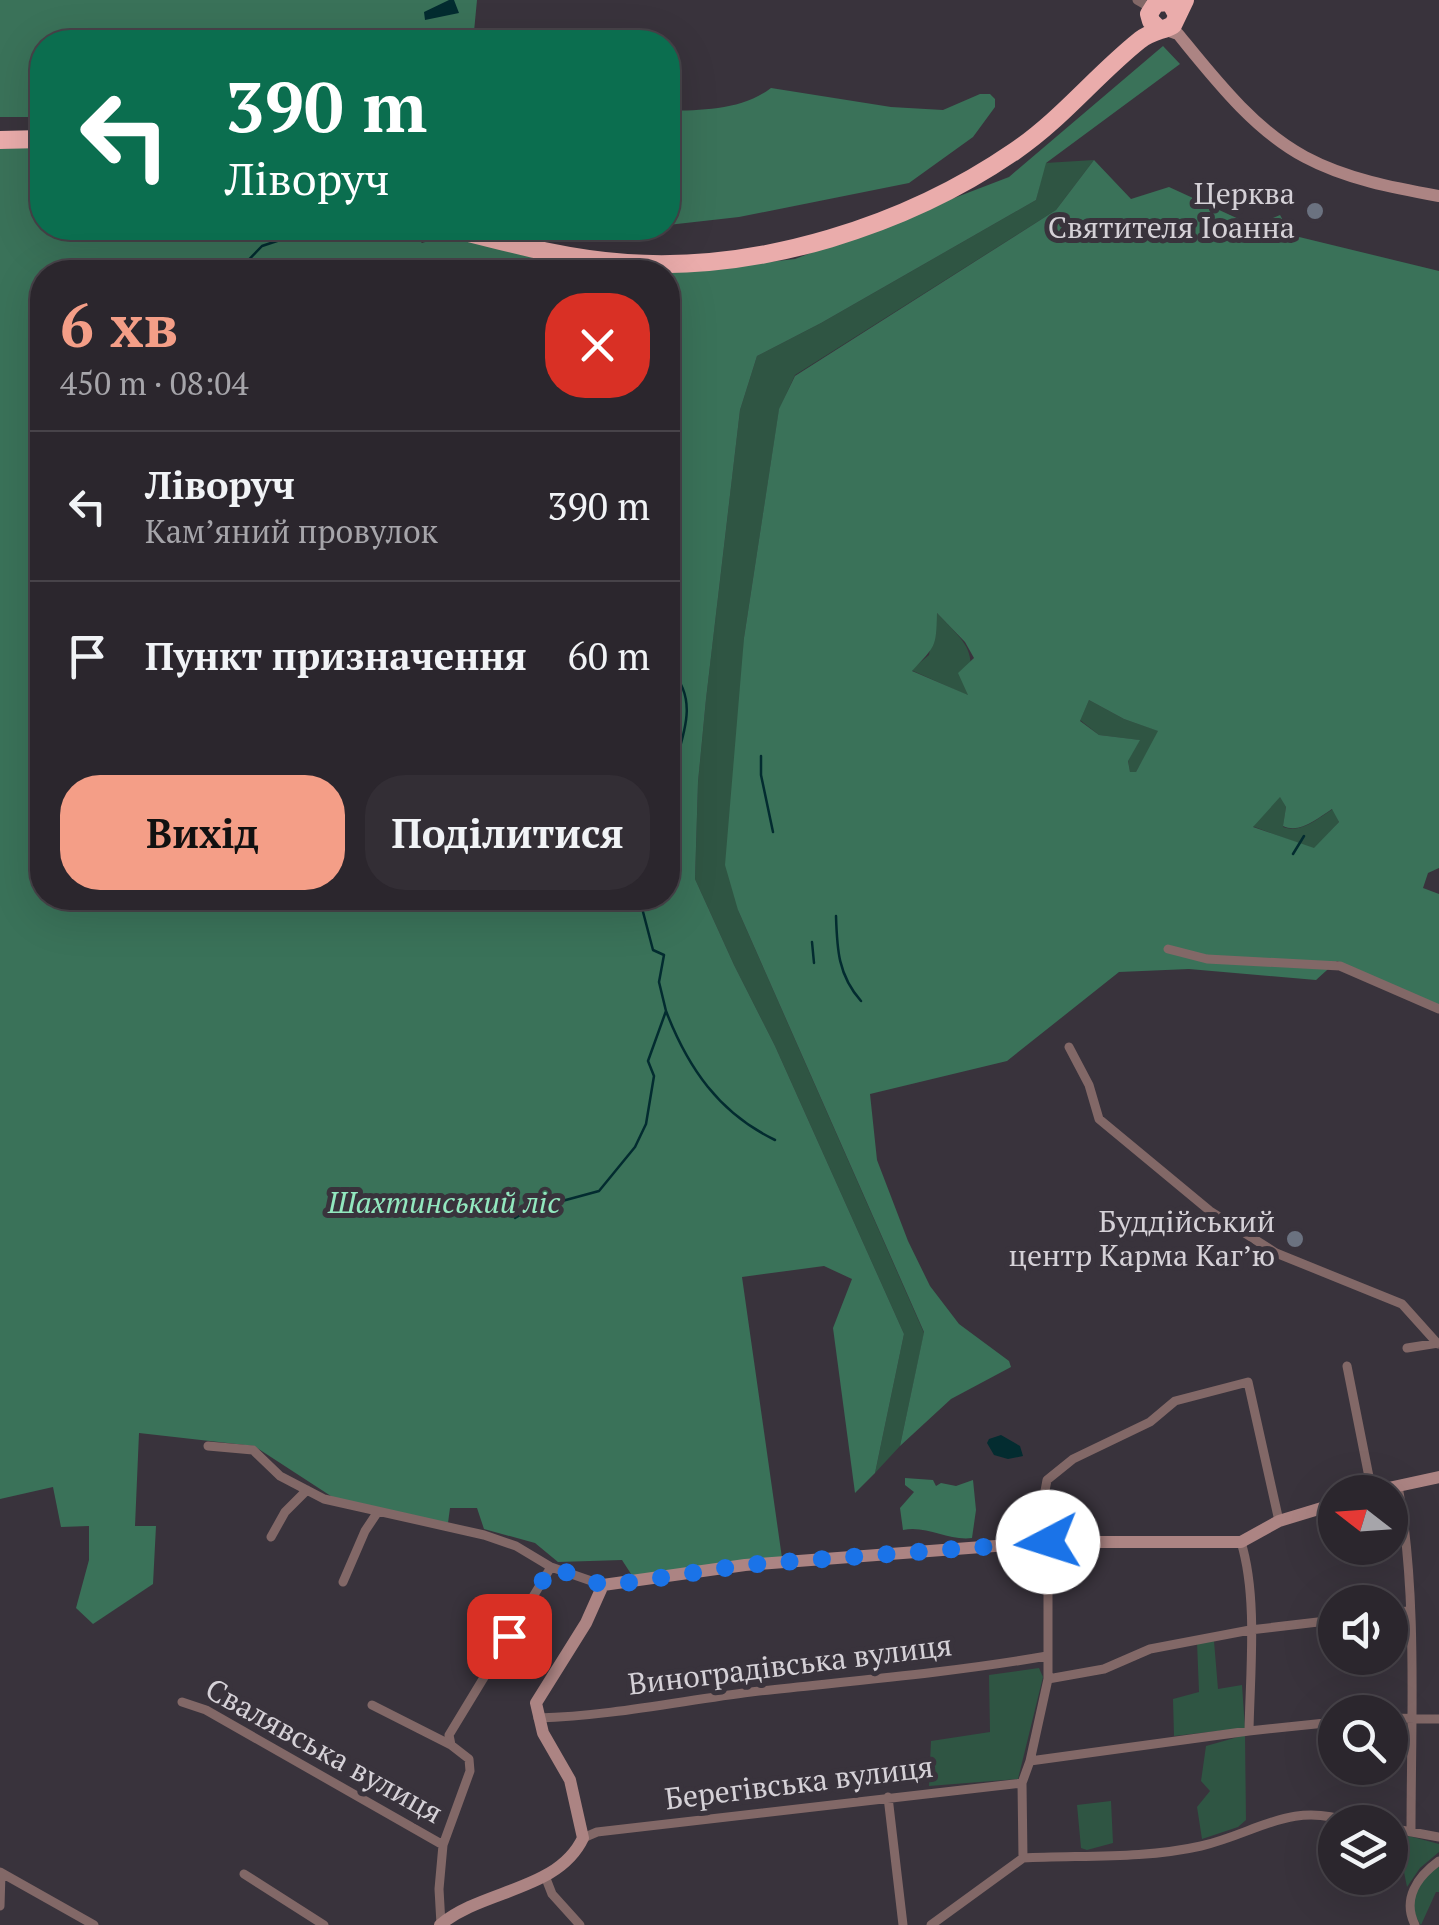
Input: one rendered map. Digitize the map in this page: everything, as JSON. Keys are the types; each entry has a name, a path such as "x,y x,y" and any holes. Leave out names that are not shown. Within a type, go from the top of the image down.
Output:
{"highway":[{"path":"680,262 800,245 898,214 982,172 1050,126 1163,13"},
{"path":"0,140 30,139"},
{"path":"500,240 602,260"}],"street":[{"path":"1163,13 1258,122 1305,157 1357,177 1439,196"},
{"path":"1168,949 1206,959 1340,966 1439,1009"},
{"path":"1070,1047 1099,1119 1210,1211 1276,1253 1402,1304 1438,1344"},
{"path":"1407,1348 1438,1344"},
{"path":"1347,1366 1368,1475"},
{"path":"1023,1858 1022,1783 1048,1679 1044,1496 1047,1480 1060,1468 1150,1422 1174,1401 1248,1382 1279,1522"},
{"path":"208,1446 253,1450 280,1476 324,1499 484,1535 516,1546 551,1567 603,1585 745,1565 1048,1542 1241,1542 1279,1522 1318,1509"},
{"path":"1408,1484 1439,1477"},
{"path":"271,1537 284,1512 307,1490"},
{"path":"343,1582 377,1512"},
{"path":"1241,1542 1246,1557 1250,1630 1248,1730"},
{"path":"451,1745 449,1735 551,1567"},
{"path":"441,1925 459,1910 562,1868 583,1838 570,1780 538,1718 538,1696 586,1623 603,1585"},
{"path":"1408,1611 1410,1832 1439,1837"},
{"path":"1048,1679 1104,1669 1150,1649 1318,1622"},
{"name":"Виноградівська вулиця","path":"538,1718 977,1668 1048,1656"},
{"name":"Свалявська вулиця","path":"182,1702 206,1710 443,1845"},
{"path":"372,1705 451,1745 469,1759 470,1771 443,1845 441,1925"},
{"path":"1408,1720 1439,1719"},
{"path":"1030,1760 1318,1724"},
{"name":"Берегівська вулиця","path":"583,1838 597,1832 1022,1783"},
{"path":"888,1797 903,1925"},
{"path":"931,1925 1023,1858 1160,1852 1203,1846 1283,1816 1318,1814"},
{"path":"1415,1925 1408,1911 1414,1888 1439,1861"},
{"path":"0,1906 0,1872 94,1925"},
{"path":"244,1874 324,1925"},
{"path":"545,1876 552,1894 580,1925"}],"green space":[{"path":"0,0 477,0 474,30 30,30 30,117 0,117"},
{"name":"Шахтинський ліс","path":"1163,46 1180,64 1046,163 1036,200 757,356 740,410 706,699 695,879 904,1334 875,1473 855,1493 833,1328 852,1279 824,1266 742,1277 782,1558 633,1577 622,1560 558,1562 535,1543 484,1529 477,1508 450,1508 448,1523 337,1500 254,1446 139,1433 135,1526 156,1526 153,1584 93,1624 76,1608 89,1560 89,1526 61,1527 53,1487 0,1499 0,149 30,147 30,240 468,240 546,260 30,260 30,910 680,910 680,272 795,259 1009,177"},
{"path":"771,88 891,107 943,110 980,94 990,94 995,107 973,137 909,183 739,217 680,224 680,110 735,105"},
{"path":"1094,160 1056,210 795,375 779,410 744,638 738,910 924,1333 900,1446 875,1473 904,1334 695,879 698,782 740,410 757,356 1036,200 1045,163"},
{"path":"1094,160 1131,199 1169,187 1254,226 1280,215 1291,235 1439,271 1439,868 1428,873 1423,888 1439,894 1439,1006 1337,961 1316,980 1189,969 1119,972 1007,1061 870,1094 877,1160 930,1286 959,1324 1009,1361 1011,1367 951,1399 900,1446 924,1332 738,910 725,865 744,638 779,409 795,376 1056,210","holes":["937,613 965,642 974,658 958,673 968,695 912,671 933,645","1089,700 1158,731 1136,772 1130,772 1128,761 1140,740 1099,735 1080,721","1280,797 1286,807 1283,826 1302,827 1332,809 1339,822 1314,848 1253,827"]},
{"path":"936,612 967,648 971,667 969,696 911,670 929,655"},
{"path":"1089,700 1124,719 1159,731 1136,772 1130,773 1128,760 1139,740 1099,735 1080,720"},
{"path":"1280,796 1286,807 1283,827 1303,827 1333,809 1339,822 1314,849 1252,826"},
{"path":"905,1478 933,1480 936,1486 956,1486 973,1480 976,1510 972,1538 903,1530 900,1508 914,1492 905,1485"},
{"path":"1214,1641 1218,1689 1242,1685 1245,1728 1174,1736 1173,1699 1199,1692 1197,1642"},
{"path":"1039,1668 1043,1677 1018,1779 929,1786 931,1741 990,1732 989,1675"},
{"path":"1245,1735 1246,1820 1238,1827 1202,1839 1197,1807 1210,1791 1201,1781 1206,1746"},
{"path":"1111,1801 1113,1843 1081,1848 1077,1805"},
{"path":"1408,1837 1439,1844 1439,1852 1420,1868 1408,1886"},
{"path":"1439,1864 1439,1892 1421,1925 1414,1900 1421,1884"}],"water":[{"path":"454,0 459,13 425,20 424,12"},
{"path":"1001,1435 1020,1446 1023,1456 1008,1459 994,1455 987,1443"}],"waterway":[{"path":"249,260 262,246 280,240"},
{"path":"680,682 687,711 680,747"},
{"path":"761,756 773,832"},
{"path":"1293,854 1304,836"},
{"path":"515,1218 529,1210 599,1191 635,1147 646,1124 654,1076 648,1061 666,1011 659,982 664,955 653,950 643,910"},
{"path":"836,916 843,971 861,1001"},
{"path":"812,942 814,963"},
{"path":"666,1011 684,1051 708,1087 737,1116 775,1140"}],"place":[{"name":"Церква Святителя Іоанна","path":"1315,211"},
{"name":"Буддійський центр Карма Кагʼю","path":"1295,1239"}],"route":[{"path":"509,1636 551,1567 612,1585 745,1565 1048,1542"}]}
